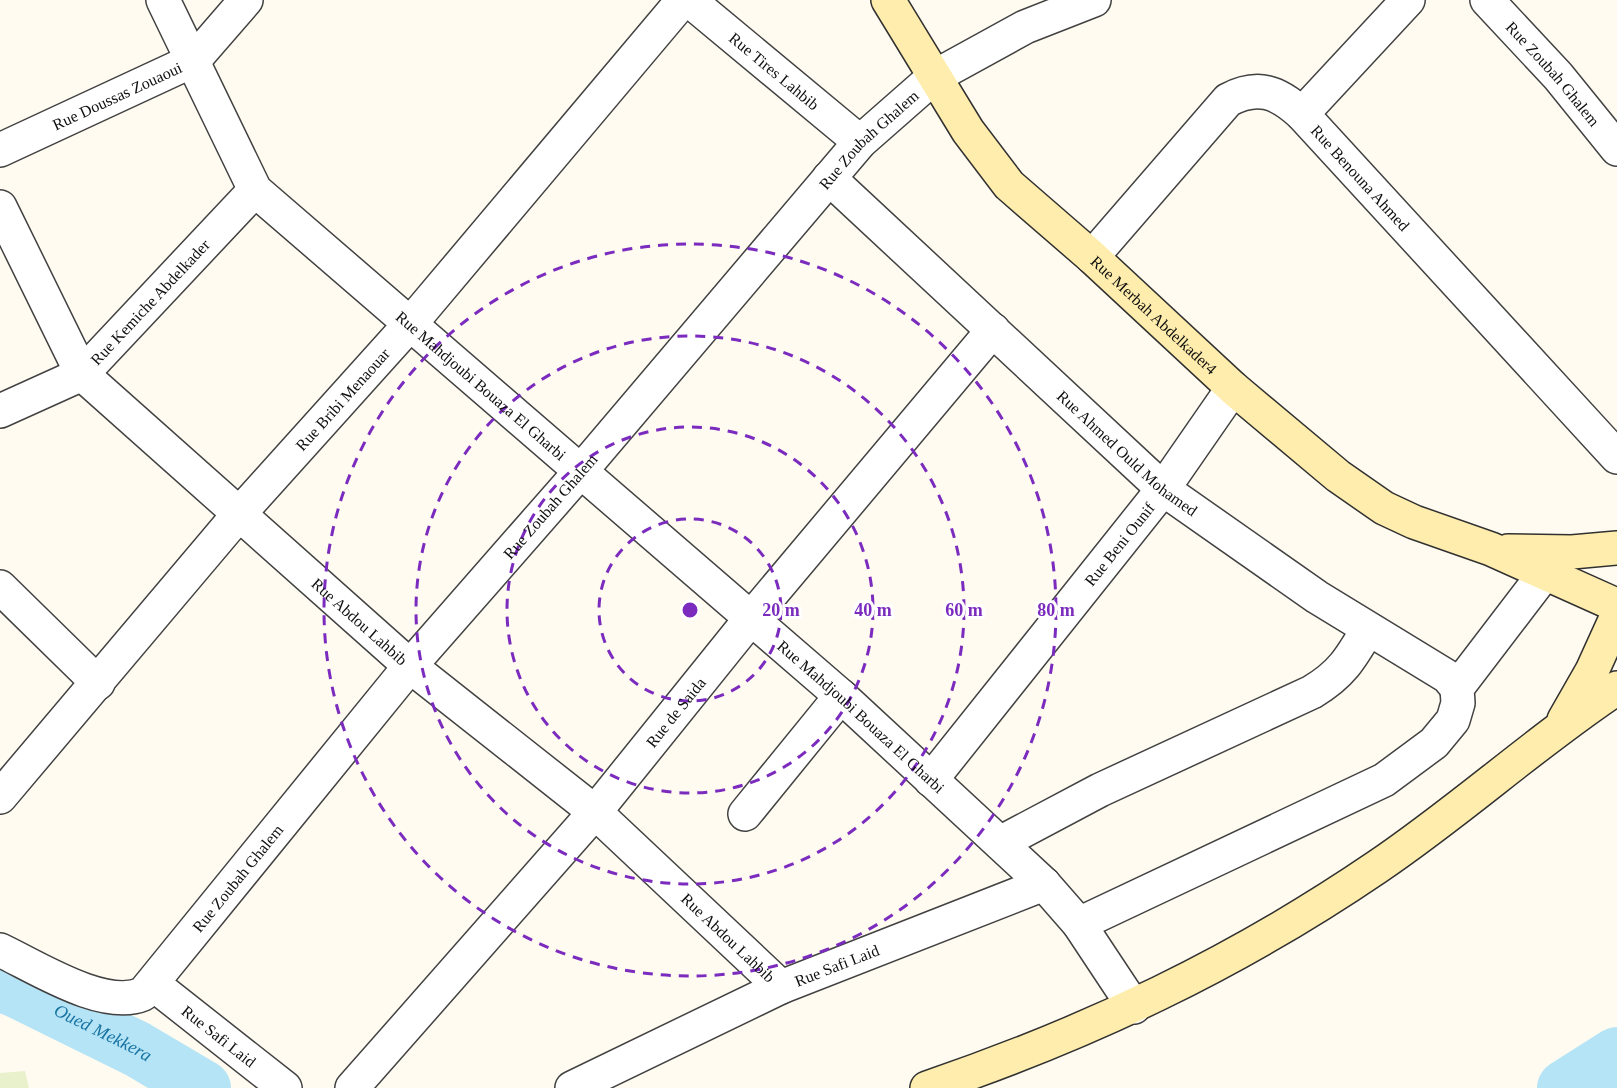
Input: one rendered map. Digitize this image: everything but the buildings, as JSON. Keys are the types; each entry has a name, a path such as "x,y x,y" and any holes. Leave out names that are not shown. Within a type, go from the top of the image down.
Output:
{"main road":[{"name":"Rue Merbah Abdelkader4","path":"888,0 968,131 1009,185 1092,257 1233,388 1338,476 1384,508 1414,522 1491,549"},
{"path":"1491,549 1562,552 1617,548"},
{"path":"1491,549 1617,606 1617,584"},
{"path":"1560,727 1592,671 1617,616"},
{"path":"927,1088 1134,1007 1283,929 1380,866 1560,727 1617,688"}],"street":[{"name":"Rue Mahdjoubi Bouaza El Gharbi","path":"163,0 255,190 842,696 1044,884 1078,924 1134,1007"},
{"name":"Rue Doussas Zouaoui","path":"0,150 194,60 246,0"},
{"name":"Rue Bribi Menaouar","path":"0,797 239,514 411,323 683,0"},
{"name":"Rue Tires Lahbib","path":"689,0 860,142"},
{"name":"Rue Zoubah Ghalem","path":"0,950 105,997 133,998 143,994 410,666 580,472 860,142 934,77 1025,27 1094,0"},
{"path":"1302,114 1408,0"},
{"name":"Rue Zoubah Ghalem","path":"1487,0 1558,76 1617,149"},
{"name":"Rue Benouna Ahmed","path":"1092,257 1228,100 1254,90 1269,92 1282,97 1302,114 1617,457"},
{"name":"Rue Ahmed Ould Mohamed","path":"829,178 1163,489 1317,597 1448,677 1456,688"},
{"name":"Rue Kemiche Abdelkader","path":"0,411 82,374 255,190"},
{"name":"Rue Abdou Lahbib","path":"0,207 82,374 410,666 595,812 782,987"},
{"name":"Rue de Saida","path":"352,1088 595,812 752,617 993,330"},
{"name":"Rue Beni Ounif","path":"931,780 1163,489 1233,388"},
{"path":"1078,924 1384,780 1434,743 1453,720 1458,703 1456,688 1544,574"},
{"path":"0,587 98,683"},
{"path":"999,843 1100,790 1312,692 1345,668 1368,629"},
{"path":"745,814 842,696"},
{"name":"Rue Safi Laid","path":"572,1088 782,987 1044,884"},
{"name":"Rue Safi Laid","path":"153,984 285,1088"}],"green space":[{"path":"25,1071 29,1088 0,1088 0,1073"}],"waterway":[{"name":"Oued Mekkera","path":"0,984 15,989 137,1049 203,1088"},
{"name":"Oued Mekkera","path":"1565,1088 1617,1055"}]}
